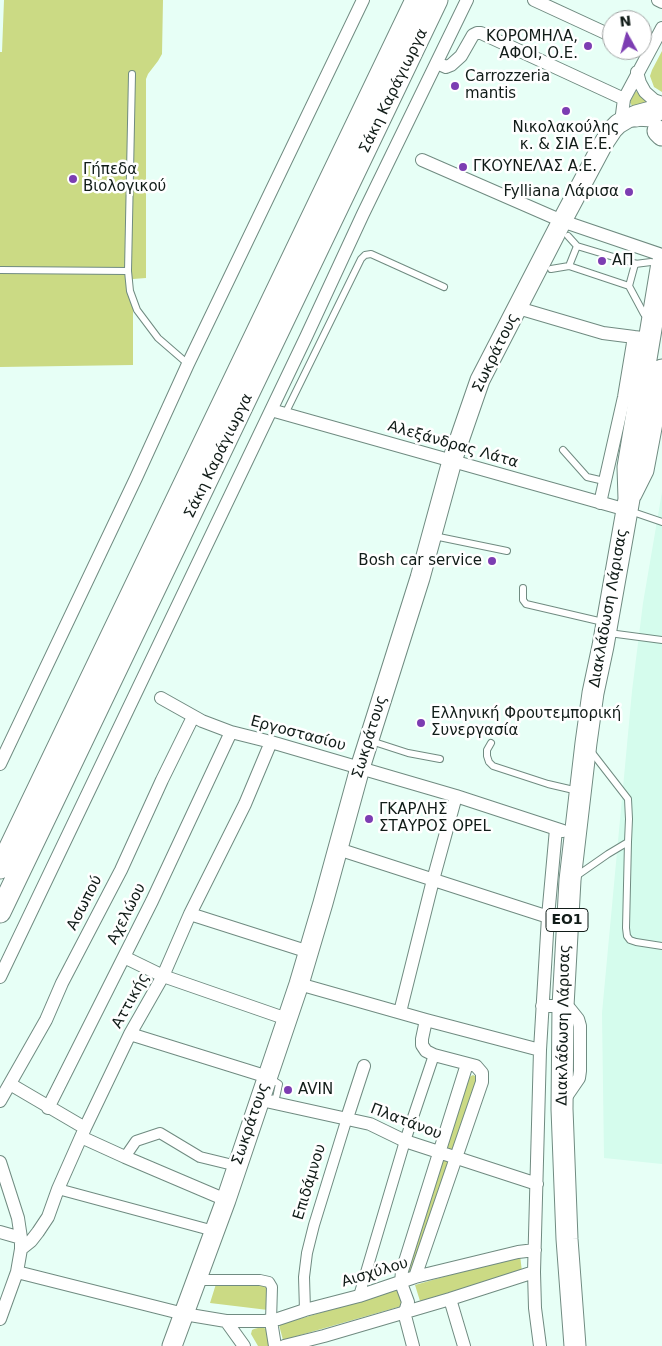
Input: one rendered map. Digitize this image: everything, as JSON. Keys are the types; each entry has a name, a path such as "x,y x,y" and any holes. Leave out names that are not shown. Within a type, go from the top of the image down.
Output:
{"main road":[{"name":"Σάκη Καράγιωργα","path":"0,868 416,0"},
{"name":"Σάκη Καράγιωργα","path":"0,912 437,0"},
{"path":"629,119 662,109"},
{"path":"629,119 661,129"},
{"name":"Σωκράτους","path":"172,1346 237,1166 264,1100 268,1077 309,952 360,768 433,536 452,461 480,380 518,308 565,229 603,144 613,129 629,119"},
{"path":"603,144 630,130 661,129"},
{"name":"Διακλάδωση Λάρισας","path":"576,1346 567,1239 562,1109 553,1006 557,920 570,880 565,832 580,791 593,693 628,504 628,467 642,338 658,260"},
{"name":"Διακλάδωση Λάρισας","path":"628,504 643,470 661,381"}],"street":[{"path":"0,764 188,364 363,0"},
{"path":"0,977 363,214 467,0"},
{"path":"534,0 602,31"},
{"path":"658,0 662,2"},
{"path":"652,42 662,28"},
{"path":"437,63 446,67 451,65 461,56 473,35 481,33 624,99"},
{"path":"629,119 624,99 642,60"},
{"path":"638,72 640,84 645,92 654,100 662,103"},
{"path":"422,160 565,229 658,260"},
{"path":"518,308 603,333 642,338 624,397 600,502"},
{"name":"Αλεξάνδρας Λάτα","path":"271,410 600,502 628,504"},
{"name":"Εργοστασίου","path":"161,698 202,722 231,732 272,742 456,796 565,832"},
{"name":"Ασωπού","path":"0,1101 46,1020 62,983 121,870 193,717"},
{"name":"Αχελώου","path":"48,1108 152,901 231,732"},
{"name":"Αττικής","path":"21,1244 34,1237 48,1217 58,1188 83,1132 130,1034 163,976 190,914 241,813 272,742"},
{"path":"400,1012 456,796"},
{"path":"338,849 557,920 565,832"},
{"path":"190,914 309,952"},
{"path":"124,957 163,976 287,1019"},
{"path":"299,984 540,1050"},
{"path":"540,1346 535,1308 534,1272 540,1050 553,1006"},
{"path":"414,1277 482,1082 482,1073 476,1066 434,1055 426,1051 422,1045 422,1040 426,1020"},
{"path":"130,1034 268,1077"},
{"path":"359,1296 405,1141 434,1055"},
{"path":"414,1346 404,1312 408,1302 401,1283 402,1271 467,1064"},
{"name":"Επιδάμνου","path":"305,1310 304,1277 307,1253 364,1066"},
{"path":"10,1084 125,1157 226,1200"},
{"name":"Πλατάνου","path":"264,1100 347,1118 379,1128 405,1141 439,1153 537,1184"},
{"path":"125,1157 136,1141 160,1133 200,1157 237,1166"},
{"path":"0,1319 4,1293 17,1272 21,1244 13,1200 1,1166"},
{"path":"58,1188 214,1231"},
{"path":"0,1232 21,1244"},
{"name":"Αισχύλου","path":"17,1272 184,1314 226,1321 271,1321 359,1296 414,1277 518,1252 535,1250"},
{"path":"284,1346 325,1341 404,1312 534,1272"},
{"path":"197,1280 260,1280 269,1282 272,1287 271,1321 275,1346"},
{"path":"450,1299 464,1346"},
{"path":"226,1321 244,1346"}],"lane":[{"path":"132,74 128,271 130,291 144,321 158,338 188,364"},
{"path":"565,229 577,246 637,264 658,260"},
{"path":"569,266 577,246"},
{"path":"285,414 361,259 365,255 371,254 444,288"},
{"path":"629,286 635,264 637,264"},
{"path":"551,269 569,266 629,286 644,314"},
{"path":"0,270 128,271"},
{"path":"563,450 587,477 604,481"},
{"path":"628,504 662,522"},
{"path":"433,536 507,551"},
{"path":"523,588 523,600 526,604 606,628 662,640"},
{"path":"369,740 408,753 440,760"},
{"path":"491,743 487,750 487,756 493,766 548,784 580,791"},
{"path":"586,744 628,800 627,936 630,940 636,942 662,946"},
{"path":"570,880 628,842"}],"shaded area":[{"path":"662,492 662,1164 604,1158 602,1013 632,691 643,603"}],"green space":[{"name":"Γήπεδα Βιολογικού","path":"4,0 163,0 162,54 146,79 146,278 133,279 133,365 0,367 0,52 2,52"},
{"path":"662,51 662,92 654,87 650,76"},
{"path":"636,91 648,103 635,108 630,102"},
{"path":"473,1075 477,1080 452,1151 447,1150 469,1078"},
{"path":"443,1159 448,1161 448,1163 411,1272 409,1272 407,1271"},
{"path":"520,1255 522,1272 420,1301 415,1285"},
{"path":"259,1283 267,1288 268,1310 210,1303 216,1284"},
{"path":"401,1289 405,1305 283,1340 279,1325"},
{"path":"262,1327 266,1329 272,1346 258,1346 251,1334 252,1330"}],"place":[{"name":"ΚΟΡΟΜΗΛΑ, ΑΦΟΙ, Ο.Ε.","path":"588,46"},
{"name":"Carrozzeria mantis","path":"455,86"},
{"name":"Νικολακούλης κ. & ΣΙΑ Ε.Ε.","path":"566,111"},
{"name":"ΓΚΟΥΝΕΛΑΣ Α.Ε.","path":"463,167"},
{"name":"Γήπεδα Βιολογικού","path":"73,179"},
{"name":"Fylliana Λάρισα","path":"629,192"},
{"name":"ΑΠ","path":"602,261"},
{"name":"Bosh car service","path":"492,561"},
{"name":"Ελληνική Φρουτεμπορική Συνεργασία","path":"421,723"},
{"name":"ΓΚΑΡΛΗΣ ΣΤΑΥΡΟΣ OPEL","path":"369,819"},
{"name":"AVIN","path":"288,1090"}]}
